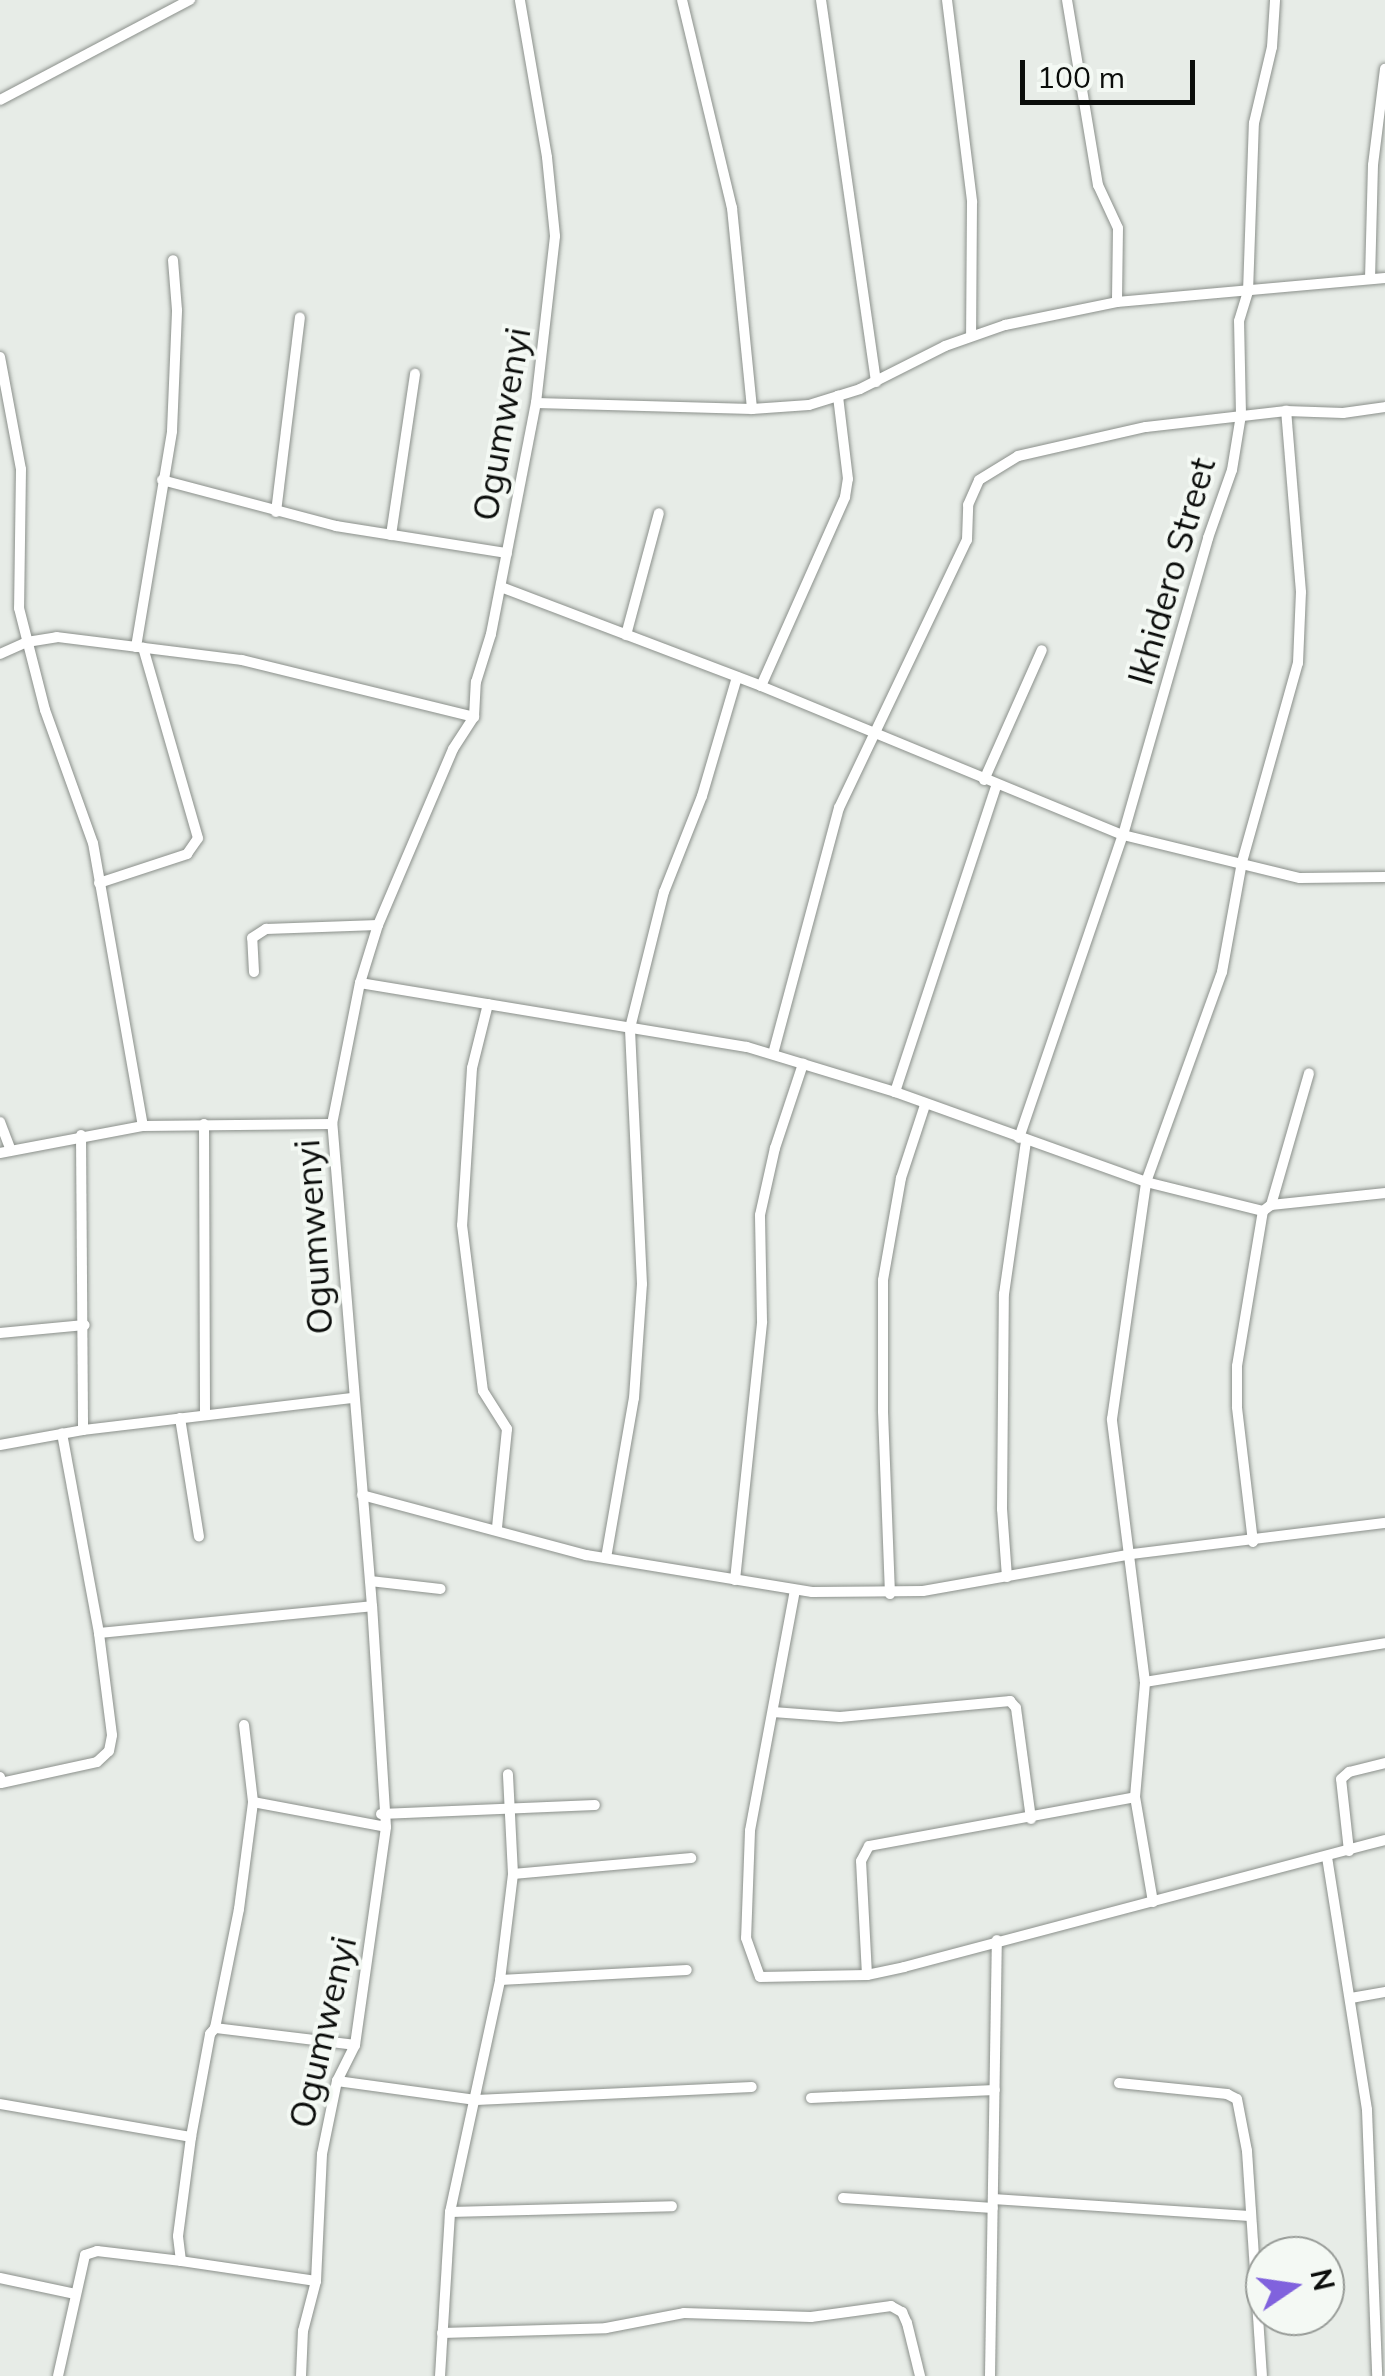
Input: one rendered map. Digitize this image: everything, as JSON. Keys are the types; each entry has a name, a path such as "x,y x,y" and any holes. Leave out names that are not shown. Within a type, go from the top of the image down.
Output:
{"street":[{"path":"0,100 190,0"},
{"name":"Ogumwenyi","path":"301,2376 303,2331 316,2281 318,2186 337,2080 355,2045 386,1826 382,1814 372,1606 332,1124 360,983 378,925 453,749 474,717 476,682 501,587 536,403 555,236 547,157 520,0"},
{"path":"682,0 732,208 752,409"},
{"path":"821,0 876,382"},
{"path":"947,0 972,202 972,334"},
{"path":"1067,0 1098,186 1118,228 1117,302"},
{"name":"Ikhidero Street","path":"1007,1577 1002,1509 1004,1294 1023,1140 1123,835 1208,538 1232,470 1241,416 1239,322 1248,292 1254,122 1272,47 1275,0"},
{"path":"1370,279 1373,165 1385,69"},
{"path":"98,883 186,854 198,838 140,647 172,430 177,310 173,260"},
{"path":"536,403 752,409 810,404 876,382 972,334 1117,302 1385,278"},
{"path":"276,512 300,317"},
{"path":"0,357 22,469 19,608 45,710 84,812 144,1126"},
{"path":"391,535 415,374"},
{"path":"761,686 841,512 848,479 838,396"},
{"path":"773,1054 839,808 872,731 967,540 968,505 978,480 1018,456 1146,427 1286,411 1344,412 1385,407"},
{"path":"1153,1902 1135,1797 1145,1682 1132,1554 1112,1419 1146,1182 1222,972 1242,862 1298,663 1302,592 1286,411"},
{"path":"162,480 276,512 506,553"},
{"path":"626,635 659,513"},
{"path":"501,587 761,686 996,786 1123,835 1300,878 1385,877"},
{"path":"0,654 26,642 57,638 242,660 474,717"},
{"path":"984,780 1042,650"},
{"path":"606,1558 634,1398 642,1284 630,1028 664,892 702,796 737,677"},
{"path":"895,1092 996,786"},
{"path":"254,972 252,938 266,928 378,925"},
{"path":"360,983 773,1054 895,1092 1146,1182 1267,1208 1385,1194"},
{"path":"488,1004 472,1068 462,1225 484,1392 507,1429 497,1528"},
{"path":"736,1580 762,1322 760,1215 803,1064"},
{"path":"1253,1542 1237,1407 1237,1366 1267,1208 1309,1074"},
{"path":"890,1594 882,1411 883,1280 901,1178 925,1104"},
{"path":"0,1122 6,1151 81,1134 144,1126 332,1124"},
{"path":"204,1124 204,1415"},
{"path":"81,1134 85,1325 82,1430"},
{"path":"0,1333 85,1325"},
{"path":"0,1445 62,1432 353,1398"},
{"path":"180,1418 199,1536"},
{"path":"0,1781 97,1762 109,1751 112,1735 99,1634 62,1432"},
{"path":"362,1495 606,1558 795,1590 890,1594 1132,1554 1385,1523"},
{"path":"370,1580 441,1589"},
{"path":"795,1590 750,1831 746,1938 755,1971 770,1978 867,1974 1385,1840"},
{"path":"99,1634 372,1606"},
{"path":"1145,1682 1385,1642"},
{"path":"773,1712 840,1717 1010,1701 1016,1708 1031,1819"},
{"path":"181,2261 178,2236 191,2137 240,1908 253,1802 244,1725"},
{"path":"1349,1851 1341,1778 1348,1772 1385,1764"},
{"path":"440,2376 450,2212 500,1980 512,1874 508,1774"},
{"path":"867,1974 862,1861 870,1846 1135,1797"},
{"path":"253,1802 386,1826"},
{"path":"382,1814 595,1805"},
{"path":"512,1874 691,1858"},
{"path":"1327,1858 1367,2110 1377,2376"},
{"path":"990,2376 997,1940"},
{"path":"500,1980 687,1970"},
{"path":"1351,1998 1385,1992"},
{"path":"216,2028 355,2045"},
{"path":"337,2080 476,2100 752,2087"},
{"path":"1119,2083 1227,2094 1238,2099 1247,2152 1248,2216 1262,2376"},
{"path":"811,2098 995,2090"},
{"path":"0,2104 191,2137"},
{"path":"844,2198 1248,2216"},
{"path":"450,2212 672,2206"},
{"path":"58,2376 86,2255 97,2251 316,2281"},
{"path":"0,2278 74,2294"},
{"path":"442,2333 606,2328 684,2313 811,2317 891,2306 902,2312 907,2324 920,2376"}]}
